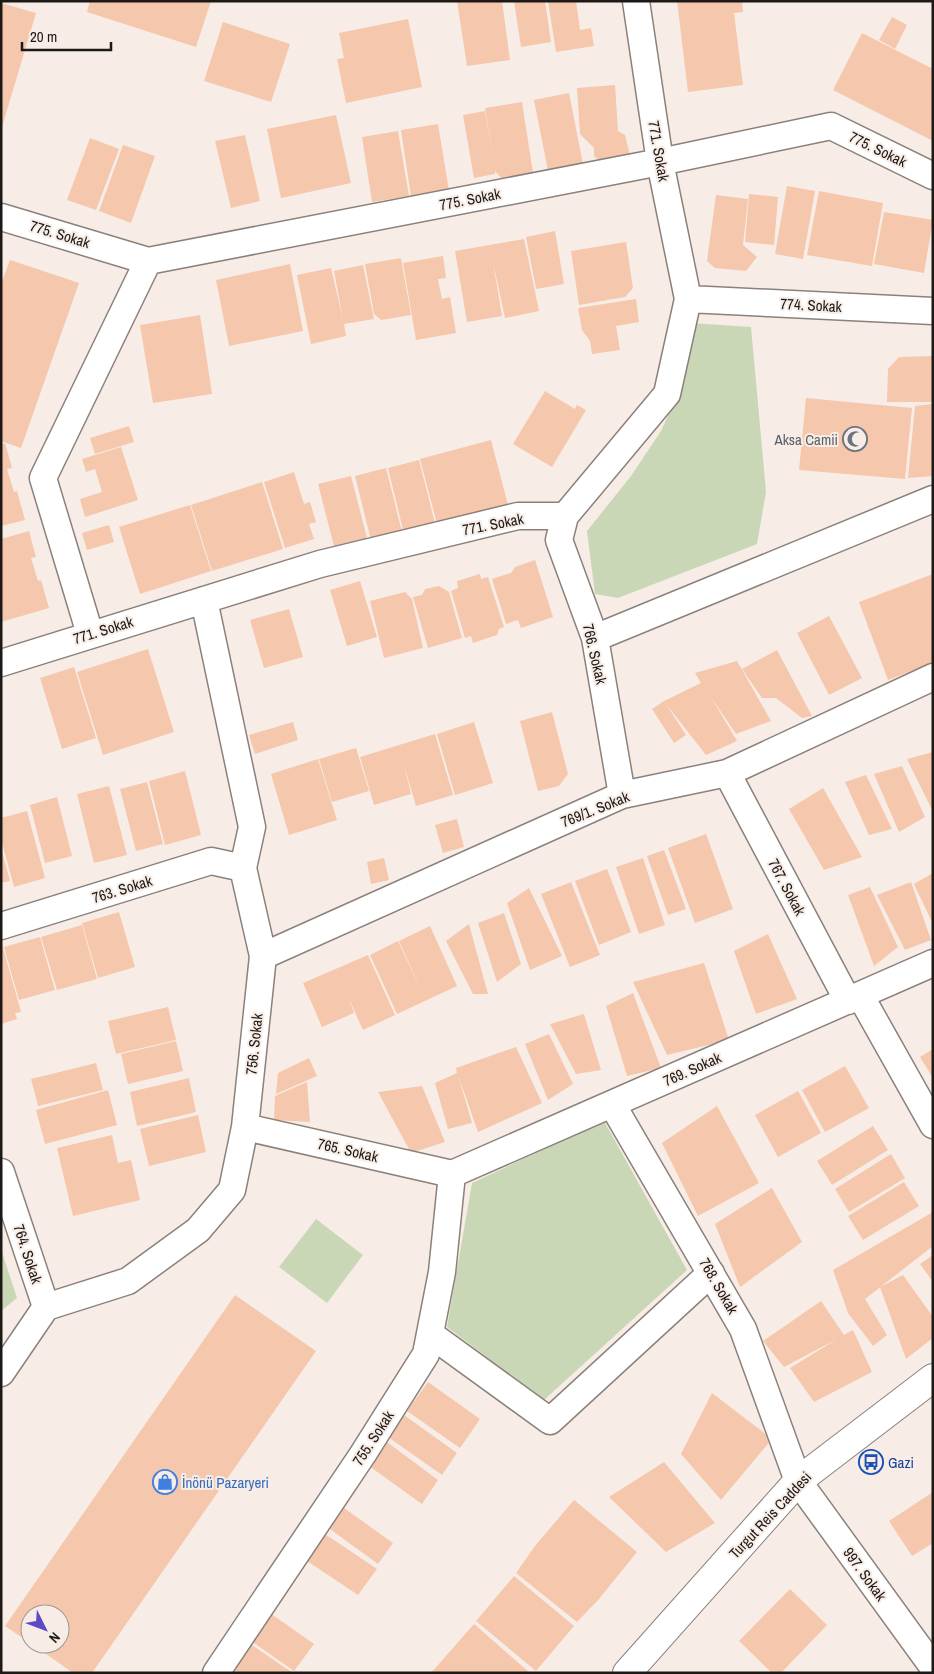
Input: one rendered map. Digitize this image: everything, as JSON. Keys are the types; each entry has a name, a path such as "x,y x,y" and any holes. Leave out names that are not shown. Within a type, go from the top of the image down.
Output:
{"main road":[{"name":"Turgut Reis Caddesi","path":"627,1673 798,1481 933,1378"}],"street":[{"name":"771. Sokak","path":"1,663 320,564 518,516 565,516 667,394 688,299 660,162 636,1"},
{"name":"775. Sokak","path":"1,217 148,261 660,162 831,126 933,176"},
{"path":"90,634 43,478 148,261"},
{"name":"774. Sokak","path":"688,299 933,311"},
{"path":"595,638 933,499"},
{"name":"766. Sokak","path":"565,516 559,540 595,638 622,795"},
{"name":"756. Sokak","path":"46,1307 128,1281 198,1230 232,1190 245,1127 263,956 243,868 252,827 204,600"},
{"name":"769/1. Sokak","path":"263,956 622,795 726,773 933,677"},
{"name":"767. Sokak","path":"726,773 854,998 933,1125"},
{"name":"763. Sokak","path":"1,926 211,861 243,868"},
{"name":"769. Sokak","path":"452,1174 933,963"},
{"name":"768. Sokak","path":"612,1104 743,1329 798,1481"},
{"name":"765. Sokak","path":"245,1127 452,1174"},
{"name":"764. Sokak","path":"1,1172 46,1307"},
{"name":"755. Sokak","path":"216,1673 363,1454 426,1354 442,1272 452,1174"},
{"path":"430,1334 550,1421 711,1273"},
{"path":"1,1373 46,1307"},
{"name":"997. Sokak","path":"798,1481 933,1667"}],"green space":[{"path":"691,323 751,327 766,492 757,544 618,598 595,594 587,531 631,476 661,431 684,381"},
{"path":"604,1121 687,1270 544,1400 447,1327 472,1183"},
{"path":"316,1219 363,1255 327,1303 279,1267"},
{"path":"1,1249 17,1298 1,1311"}],"building":[{"path":"90,1 211,1 196,47 87,12"},
{"path":"457,1 502,1 510,60 467,66"},
{"path":"514,1 545,1 551,42 521,47"},
{"path":"548,1 576,1 580,30 591,28 594,46 556,52"},
{"path":"677,1 742,1 743,12 734,13 743,85 688,92"},
{"path":"1,3 36,13 2,127 1,127"},
{"path":"892,17 907,25 895,49 879,40"},
{"path":"408,19 422,87 346,103 337,59 344,58 339,33"},
{"path":"223,22 290,44 271,102 204,81"},
{"path":"862,33 933,69 933,141 833,90"},
{"path":"615,85 618,131 625,135 630,155 600,161 594,156 594,148 580,134 577,88"},
{"path":"569,93 583,164 548,171 534,100"},
{"path":"522,102 533,173 501,178 495,171 495,174 474,178 463,115 485,111 494,161 485,108"},
{"path":"336,115 351,183 281,198 267,129"},
{"path":"438,124 450,197 412,203 401,130"},
{"path":"398,131 409,196 372,202 362,137"},
{"path":"245,135 260,201 231,208 215,141"},
{"path":"90,138 119,149 96,210 67,200"},
{"path":"123,145 155,156 131,223 99,211"},
{"path":"787,186 815,191 803,259 775,254"},
{"path":"819,191 883,203 872,266 807,255"},
{"path":"749,194 778,197 774,245 745,242"},
{"path":"716,195 748,199 743,245 757,257 746,271 715,268 707,261"},
{"path":"884,212 933,220 924,273 874,264"},
{"path":"555,231 564,284 536,289 526,237"},
{"path":"524,239 539,311 505,318 493,262 502,316 467,322 455,251"},
{"path":"626,242 633,288 625,297 579,305 571,251"},
{"path":"443,256 446,278 438,279 442,299 450,297 456,333 416,340 403,263"},
{"path":"401,258 411,315 381,320 374,314 365,264"},
{"path":"10,260 79,283 21,448 1,441 1,284"},
{"path":"290,264 303,331 229,346 216,280"},
{"path":"363,265 374,319 344,324 346,336 311,344 297,275 331,268 343,320 334,271"},
{"path":"636,299 639,322 616,326 620,350 592,354 590,341 582,330 578,308"},
{"path":"200,315 212,394 153,403 140,325"},
{"path":"933,356 933,402 887,402 888,369 899,357"},
{"path":"545,391 575,409 577,405 586,410 552,467 513,444"},
{"name":"Aksa Camii","path":"806,398 912,408 905,479 799,470"},
{"path":"933,404 933,476 908,478 915,406"},
{"path":"129,426 134,442 95,454 90,438"},
{"path":"491,440 508,505 437,524 420,459"},
{"path":"5,443 12,468 7,469 14,492 17,491 25,520 1,526 1,444"},
{"path":"121,447 138,500 85,517 80,499 102,492 95,469 86,472 82,459"},
{"path":"419,460 436,527 404,534 388,468"},
{"path":"386,468 403,536 372,544 355,476"},
{"path":"294,472 304,504 310,502 316,522 309,524 314,539 285,548 264,482"},
{"path":"351,476 369,546 336,554 318,484"},
{"path":"262,482 283,549 212,571 191,505"},
{"path":"190,505 211,571 140,594 119,527"},
{"path":"109,525 114,542 87,550 82,533"},
{"path":"29,531 36,557 31,558 38,581 41,580 49,608 1,622 1,539"},
{"path":"535,560 553,617 521,628 518,620 506,624 492,579 511,573 515,567"},
{"path":"480,574 481,579 488,577 504,627 499,629 497,635 473,643 471,636 465,638 451,591 458,588 457,581"},
{"path":"933,574 933,663 888,680 859,602"},
{"path":"360,581 377,637 347,646 330,590"},
{"path":"439,586 449,592 462,638 428,648 413,597 422,595 425,589"},
{"path":"405,592 412,599 423,648 384,658 370,601"},
{"path":"289,609 303,657 264,668 250,620"},
{"path":"829,616 862,678 829,695 797,633"},
{"path":"148,649 174,732 103,755 77,672"},
{"path":"777,650 812,716 802,718 776,698 762,698 742,669"},
{"path":"737,661 771,721 736,734 711,697 737,741 706,755 666,704 686,735 674,743 652,709 701,683 695,673"},
{"path":"74,667 96,738 62,749 40,678"},
{"path":"552,712 568,774 559,786 538,791 520,721"},
{"path":"293,722 298,740 255,754 249,735"},
{"path":"474,722 493,783 455,795 437,734"},
{"path":"435,734 453,795 416,806 404,765 411,794 374,805 360,757"},
{"path":"356,748 369,791 332,802 319,759"},
{"path":"933,752 933,812 907,759"},
{"path":"318,759 337,820 289,835 271,774"},
{"path":"902,766 925,817 899,832 874,774"},
{"path":"185,771 201,835 165,845 149,781"},
{"path":"866,775 892,829 869,835 845,782"},
{"path":"147,782 163,844 136,851 120,789"},
{"path":"109,786 127,855 94,863 77,794"},
{"path":"823,788 862,857 824,870 789,809"},
{"path":"57,797 72,856 45,863 30,805"},
{"path":"27,811 45,878 14,887 1,839 1,818"},
{"path":"457,819 464,847 443,853 435,825"},
{"path":"706,834 733,909 695,923 668,848"},
{"path":"1,848 10,881 1,883"},
{"path":"664,850 686,909 668,915 647,856"},
{"path":"384,858 389,880 371,884 367,862"},
{"path":"643,858 665,925 639,934 616,867"},
{"path":"607,869 631,932 599,945 575,881"},
{"path":"933,873 933,924 914,884"},
{"path":"571,882 600,955 570,967 541,894"},
{"path":"911,882 931,940 905,950 877,895"},
{"path":"870,887 898,947 874,966 848,895"},
{"path":"529,888 562,956 530,970 507,903"},
{"path":"119,912 135,967 98,978 82,923"},
{"path":"504,913 521,964 497,982 478,923"},
{"path":"469,924 488,994 473,994 446,941"},
{"path":"82,925 97,979 57,990 41,937"},
{"path":"430,926 457,986 397,1014 370,955 398,941 422,992 399,941"},
{"path":"768,934 797,999 756,1014 734,951"},
{"path":"40,937 55,990 19,1000 4,947"},
{"path":"2,944 21,1012 15,1013 17,1019 1,1024"},
{"path":"368,955 395,1015 363,1030 349,999 354,1013 322,1027 303,983"},
{"path":"704,963 729,1040 667,1055 633,982"},
{"path":"633,993 661,1068 627,1076 606,1006"},
{"path":"168,1007 176,1040 116,1054 108,1021"},
{"path":"584,1014 601,1070 576,1074 550,1024"},
{"path":"549,1034 573,1084 548,1100 525,1044"},
{"path":"176,1041 183,1071 128,1084 121,1054"},
{"path":"516,1047 542,1103 478,1132 458,1075 472,1123 448,1129 435,1083 457,1073 456,1068"},
{"path":"933,1049 933,1078 920,1057"},
{"path":"309,1058 317,1076 276,1094 278,1073"},
{"path":"96,1063 103,1090 38,1106 31,1079"},
{"path":"845,1066 869,1108 825,1132 802,1090"},
{"path":"189,1078 196,1112 137,1126 130,1092"},
{"path":"307,1082 310,1122 274,1120 275,1096"},
{"path":"422,1086 445,1142 411,1153 378,1092"},
{"path":"108,1090 117,1125 45,1144 36,1110"},
{"path":"798,1091 821,1133 778,1157 755,1115"},
{"path":"717,1106 759,1183 698,1216 662,1143"},
{"path":"198,1115 206,1152 149,1166 140,1129"},
{"path":"873,1126 888,1150 832,1185 817,1161"},
{"path":"112,1135 118,1163 131,1160 140,1200 73,1216 57,1148"},
{"path":"891,1154 905,1178 849,1212 835,1189"},
{"path":"904,1182 919,1206 863,1240 848,1216"},
{"path":"772,1188 802,1242 740,1287 715,1224"},
{"path":"933,1212 933,1246 865,1299 887,1335 873,1346 848,1313 833,1270"},
{"path":"933,1255 933,1282 920,1264"},
{"path":"903,1275 933,1317 933,1338 906,1359 880,1287"},
{"name":"İnönü Pazaryeri","path":"235,1295 316,1351 92,1673 73,1673 46,1654 70,1654 70,1604 20,1604"},
{"path":"821,1301 844,1335 853,1330 872,1372 814,1402 790,1368 837,1339 784,1367 763,1341"},
{"path":"428,1382 480,1419 460,1448 407,1411"},
{"path":"712,1393 772,1439 721,1500 681,1454"},
{"path":"404,1415 457,1453 442,1475 388,1437"},
{"path":"387,1442 438,1480 422,1504 369,1466"},
{"path":"664,1462 715,1523 666,1552 609,1497"},
{"path":"933,1492 933,1543 912,1556 889,1521"},
{"path":"574,1500 637,1552 599,1599 577,1622 516,1573 535,1546"},
{"path":"344,1508 393,1543 378,1564 330,1529"},
{"path":"325,1534 377,1569 358,1595 307,1561"},
{"path":"514,1576 574,1626 536,1671 476,1621"},
{"path":"790,1589 827,1625 781,1673 772,1673 739,1641"},
{"name":"İnönü Pazaryeri","path":"20,1604 20,1636 5,1626"},
{"path":"270,1613 314,1644 294,1671 251,1641"},
{"path":"474,1624 530,1673 431,1673"},
{"path":"249,1643 293,1673 238,1673 232,1668"}],"place":[{"name":"Aksa Camii","path":"855,439"},
{"name":"Gazi","path":"871,1462"},
{"name":"İnönü Pazaryeri","path":"165,1482"}]}
